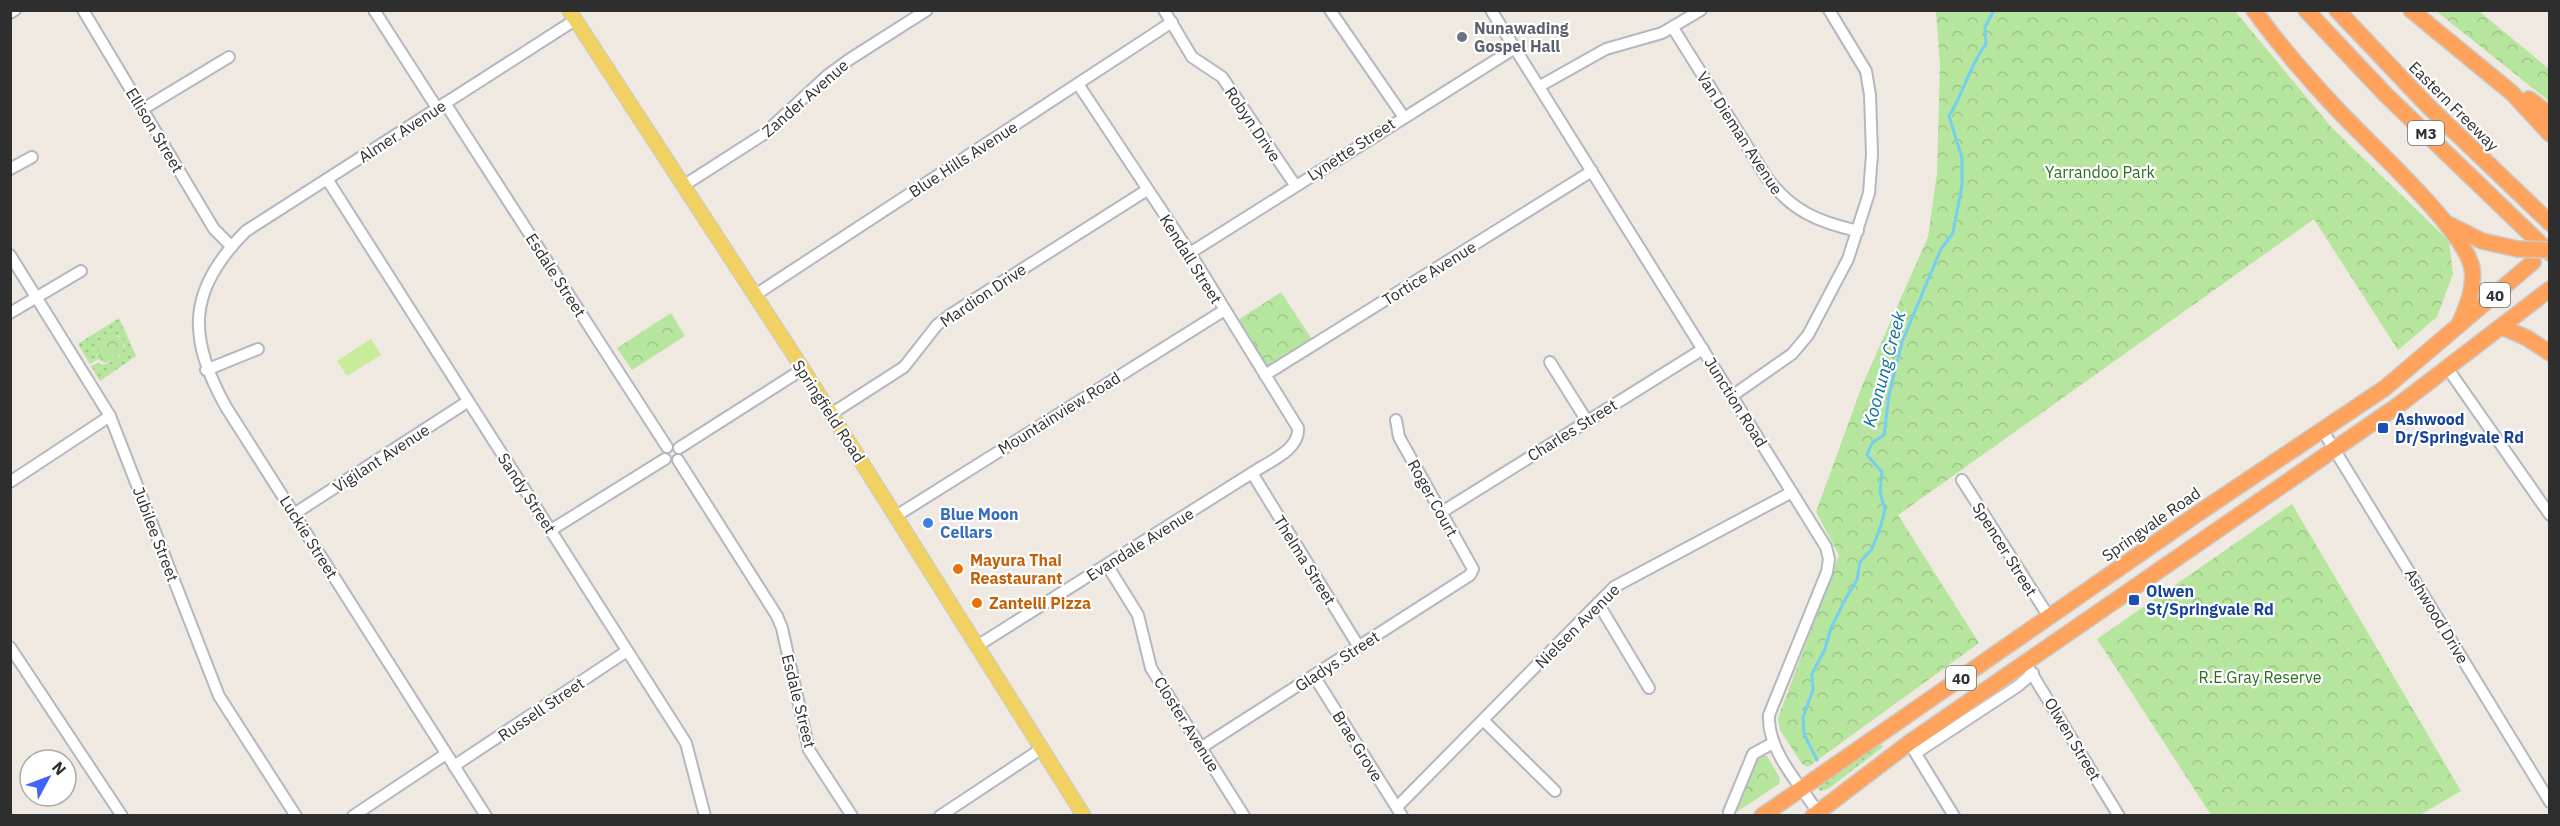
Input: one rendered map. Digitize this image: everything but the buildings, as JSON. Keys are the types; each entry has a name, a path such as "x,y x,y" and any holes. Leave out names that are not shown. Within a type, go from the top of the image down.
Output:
{"highway":[{"path":"2254,10 2309,79 2439,215 2463,247 2472,267 2471,295 2458,328"},
{"name":"M3","path":"2306,10 2385,94 2549,250"},
{"name":"Eastern Freeway","path":"2337,10 2428,106 2550,224"},
{"path":"2411,10 2491,74 2523,103 2550,134"},
{"path":"2491,74 2550,115"},
{"path":"2439,215 2470,236 2518,249 2549,250"},
{"name":"Springvale Road","path":"1762,816 2298,445 2323,431 2396,380 2549,250"},
{"name":"40","path":"1816,814 2029,668 2448,369 2550,289"},
{"path":"2502,327 2527,338 2550,353"}],"main road":[{"name":"Springfield Road","path":"572,15 803,369 1084,816"}],"street":[{"path":"10,13 15,10"},
{"name":"Ellison Street","path":"83,10 214,229 231,246"},
{"name":"Esdale Street","path":"374,10 441,105 667,447"},
{"name":"Zander Avenue","path":"683,186 764,134 828,75 850,59 927,10"},
{"name":"Robyn Drive","path":"1164,10 1192,57 1222,77 1295,185"},
{"path":"1330,10 1403,116"},
{"name":"Junction Road","path":"1491,10 1826,547 1829,559 1827,572 1769,715 1768,728 1773,743 1816,814"},
{"path":"1540,86 1606,49 1673,28 1701,10"},
{"path":"1732,396 1792,354 1808,335 1848,259 1858,231 1870,183 1872,154 1870,95 1866,71 1829,10"},
{"name":"Almer Avenue","path":"231,246 246,231 441,105 572,15"},
{"name":"Blue Hills Avenue","path":"755,295 1172,22"},
{"name":"Van Dieman Avenue","path":"1673,28 1767,178 1784,200 1804,213 1858,231"},
{"name":"Lynette Street","path":"1190,253 1403,116 1515,48"},
{"path":"143,109 229,57"},
{"name":"Kendall Street","path":"1078,84 1190,253 1223,311 1298,428 1299,437"},
{"path":"10,169 32,157"},
{"name":"Tortice Avenue","path":"1265,375 1592,171"},
{"name":"Sandy Street","path":"327,179 686,743 693,762 705,816"},
{"name":"Mardion Drive","path":"831,414 904,367 937,325 950,315 1147,190"},
{"name":"Luckie Street","path":"231,246 206,288 200,304 197,330 206,370 226,407 486,816"},
{"name":"Jubilee Street","path":"10,255 110,416 219,696 296,816"},
{"path":"10,313 81,271"},
{"name":"Mountainview Road","path":"896,516 1223,311"},
{"path":"206,370 258,349"},
{"name":"Charles Street","path":"1442,512 1703,349"},
{"path":"1550,362 1587,421"},
{"path":"679,448 803,369"},
{"path":"2448,369 2550,515"},
{"name":"Vigilant Avenue","path":"294,514 467,402"},
{"path":"10,482 110,416"},
{"name":"Roger Court","path":"1396,420 1399,437 1473,569 1470,575"},
{"name":"Ashwood Drive","path":"2323,431 2550,802"},
{"name":"Evandale Avenue","path":"977,646 1252,473 1294,445 1299,437"},
{"path":"672,445 679,448 681,453 678,460 673,462 665,459 664,451 667,447 672,445"},
{"path":"551,530 665,459"},
{"name":"Esdale Street","path":"678,460 777,616 782,628 809,750 852,816"},
{"name":"Thelma Street","path":"1252,473 1359,647"},
{"name":"Spencer Street","path":"1962,480 2049,617"},
{"name":"Nielsen Avenue","path":"1400,811 1598,603 1625,579 1792,492"},
{"name":"Closter Avenue","path":"1107,565 1138,615 1151,668 1244,816"},
{"name":"Gladys Street","path":"1202,747 1470,575"},
{"path":"1598,603 1649,688"},
{"path":"10,647 122,816"},
{"name":"Russell Street","path":"454,766 627,651"},
{"name":"Olwen Street","path":"2029,668 2119,816"},
{"name":"Brae Grove","path":"1314,676 1400,811"},
{"path":"1484,721 1556,791"},
{"path":"1729,812 1753,754 1773,743"},
{"path":"1913,748 1954,816"},
{"path":"940,816 1041,749"},
{"path":"353,816 446,754"}],"green space":[{"name":"Yarrandoo Park","path":"1936,11 2235,11 2332,128 2449,241 2453,274 2437,317 2398,350 2314,219 1898,515 1979,643 1808,767 1802,764 1780,730 1778,718 1839,555 1816,512 1862,386 1928,237 1937,173 1940,64"},
{"path":"2436,11 2479,11 2549,69 2549,101"},
{"path":"1281,292 1315,344 1265,375 1232,324"},
{"path":"671,313 685,336 632,370 617,348"},
{"path":"119,318 136,356 100,381 91,366 98,363 104,365 119,357 125,346 119,335 97,354 98,359 90,364 78,344"},
{"path":"111,335 123,338 124,350 116,359 105,363 98,359 98,352"},
{"path":"371,339 381,355 347,376 337,361"},
{"name":"R.E.Gray Reserve","path":"2292,504 2461,791 2420,815 2211,815 2097,639"},
{"path":"1880,744 1883,747 1828,789 1820,791 1818,788 1825,781"},
{"path":"1767,756 1780,778 1779,784 1735,813 1757,760"}],"waterway":[{"name":"Koonung Creek","path":"1817,760 1804,734 1803,717 1813,690 1812,674 1825,649 1831,628 1857,580 1860,562 1872,549 1881,525 1885,510 1880,492 1882,472 1867,455 1872,443 1884,435 1889,395 1902,342 1941,249 1953,233 1962,185 1962,158 1949,116 1975,61 1986,44 1985,27 1994,10"}],"place":[{"name":"Nunawading Gospel Hall","path":"1462,37"},
{"name":"Ashwood Dr/Springvale Rd","path":"2383,428"},
{"name":"Blue Moon Cellars","path":"928,523"},
{"name":"Mayura Thai Reastaurant","path":"958,569"},
{"name":"Olwen St/Springvale Rd","path":"2134,600"},
{"name":"Zantelli Pizza","path":"977,603"}]}
